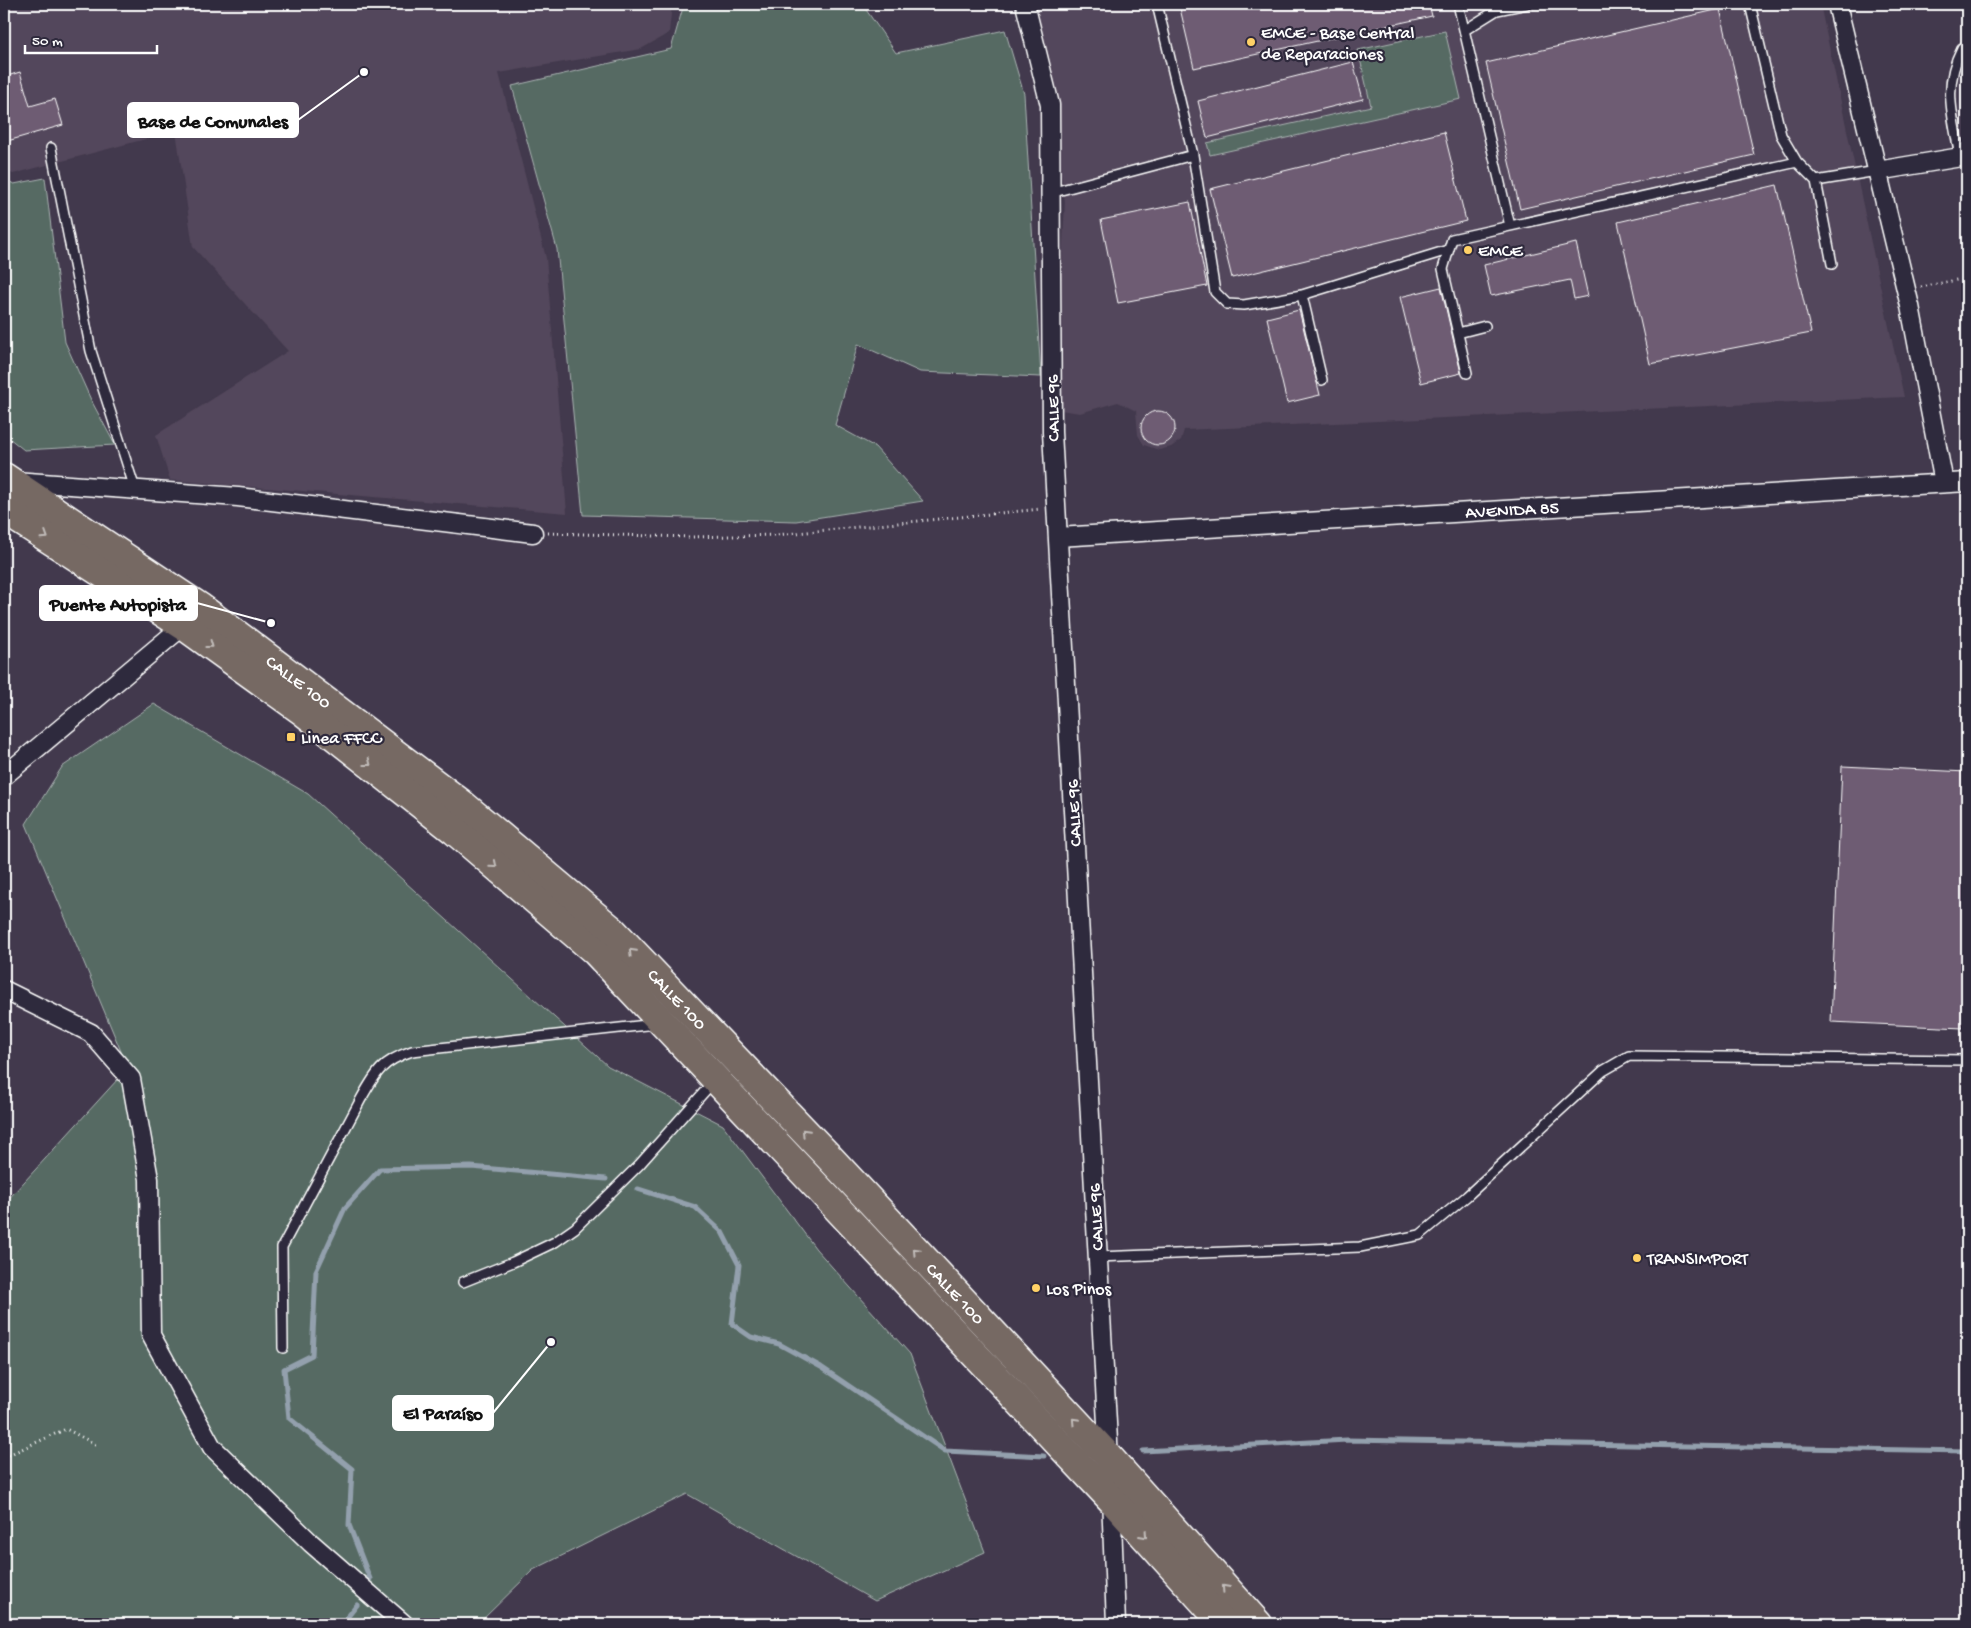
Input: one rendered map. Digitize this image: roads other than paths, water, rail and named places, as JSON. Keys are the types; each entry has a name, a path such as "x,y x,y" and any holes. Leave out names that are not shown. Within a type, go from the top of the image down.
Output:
{"highway":[{"name":"CALLE 100","path":"6,479 193,617 462,804 612,930 836,1164 1108,1456 1258,1624"},
{"name":"CALLE 100","path":"4,510 193,617 305,713 455,831 595,951 1111,1499 1224,1624"}],"street":[{"name":"CALLE 96","path":"1026,4 1050,105 1052,432 1111,1499 1116,1624"},
{"path":"1837,4 1906,289 1944,483"},
{"path":"1877,171 1964,156"},
{"path":"6,479 238,497 532,533"},
{"name":"AVENIDA 85","path":"1058,537 1967,482"},
{"path":"4,776 193,617"},
{"path":"4,990 90,1033 131,1079 149,1179 151,1335 212,1447 312,1542 404,1624"}],"lane":[{"path":"1157,4 1193,155 1215,292 1227,304 1244,305 1302,295 1448,250"},
{"path":"1458,4 1510,226"},
{"path":"1464,30 1497,10 1527,4"},
{"path":"1750,4 1781,134 1796,162 1816,180 1832,264"},
{"path":"1964,156 1949,90 1955,61 1962,48 1967,46"},
{"path":"51,148 91,351 135,489"},
{"path":"1050,193 1193,155"},
{"path":"1467,373 1444,268 1452,239 1796,162"},
{"path":"1816,180 1877,171"},
{"path":"1302,295 1322,380"},
{"path":"1458,333 1485,326"},
{"path":"283,1348 282,1247 374,1076 384,1064 412,1051 664,1024"},
{"path":"1098,1257 1360,1247 1420,1235 1467,1196 1603,1071 1629,1056 1967,1060"},
{"path":"463,1282 513,1262 555,1242 575,1228 639,1165 716,1079"}],"waterway":[{"path":"370,1579 349,1525 352,1469 289,1418 284,1369 312,1355 316,1271 345,1208 380,1169 471,1167 606,1179"},
{"path":"638,1189 695,1207 722,1232 739,1265 732,1324 751,1337 779,1344 821,1367 945,1451 1044,1456"},
{"path":"1143,1451 1347,1440 1967,1451"},
{"path":"342,1624 357,1605"}],"place":[{"name":"EMCE - Base Central de Reparaciones","path":"1251,42"},
{"name":"Base de Comunales","path":"364,72"},
{"name":"EMCE","path":"1468,250"},
{"name":"Puente Autopista","path":"271,623"},
{"name":"Linea FFCC","path":"291,737"},
{"name":"TRANSIMPORT","path":"1637,1258"},
{"name":"Los Pinos","path":"1036,1288"},
{"name":"El Paraíso","path":"551,1342"}]}
